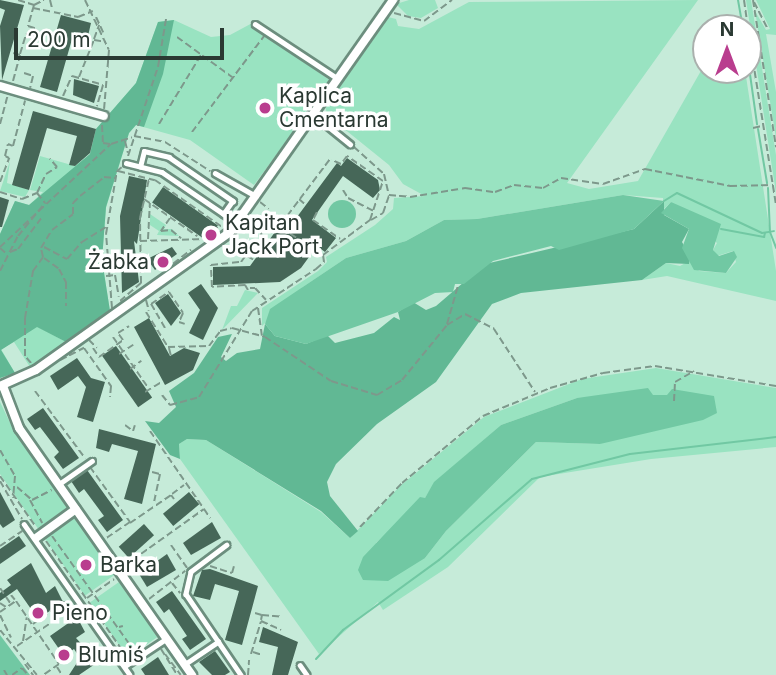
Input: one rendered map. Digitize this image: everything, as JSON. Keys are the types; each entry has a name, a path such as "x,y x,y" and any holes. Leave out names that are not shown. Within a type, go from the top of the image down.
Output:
{"street":[{"path":"192,675 76,509 56,486 19,428 2,386 36,370 214,246 238,224 258,199 313,114 393,0"},
{"path":"0,86 100,113"},
{"path":"42,535 76,509"}],"lane":[{"path":"255,24 338,79"},
{"path":"313,114 350,144"},
{"path":"140,167 144,151 169,157 233,201 224,214"},
{"path":"126,163 162,172 238,224"},
{"path":"215,173 258,199"},
{"path":"56,486 90,463"},
{"path":"26,525 42,535 80,603 128,664 130,675"},
{"path":"226,545 191,572 185,590 241,675"},
{"path":"128,664 166,639"},
{"path":"185,664 218,642"},
{"path":"300,665 307,675"}],"path":[{"path":"18,0 42,11 51,13 52,9"},
{"path":"37,29 28,26 34,7 44,0"},
{"path":"50,0 52,9"},
{"path":"85,0 96,16 107,42 100,113 103,143 111,144 133,137 165,142 215,173"},
{"path":"387,8 404,18 424,21 452,0"},
{"path":"753,1 768,30"},
{"path":"753,1 776,147"},
{"path":"52,9 78,17 93,11"},
{"path":"119,310 106,276 106,227 117,171 126,163 158,67 166,19"},
{"path":"79,78 100,25"},
{"path":"192,132 267,32"},
{"path":"11,87 26,34 35,37"},
{"path":"177,37 233,78"},
{"path":"94,40 107,42"},
{"path":"13,53 20,55"},
{"path":"159,124 201,55"},
{"path":"24,73 33,76 29,92"},
{"path":"62,100 72,76 103,85 100,113"},
{"path":"755,84 776,205"},
{"path":"0,124 9,93"},
{"path":"0,182 9,158 5,156 8,144 13,146 26,99"},
{"path":"753,128 763,126"},
{"path":"125,141 128,155"},
{"path":"0,271 8,254 50,197 111,144"},
{"path":"323,255 383,213 389,195 384,174 350,144"},
{"path":"281,222 331,160 341,164 347,156 383,181 370,220"},
{"path":"0,192 22,199 37,193 46,174 57,167 50,159"},
{"path":"389,195 410,197 465,188 495,192 514,185 543,188 561,178 603,184 645,169 695,182 773,185"},
{"path":"117,171 149,178 220,225 205,239 198,237 139,241"},
{"path":"33,367 25,356 25,318 33,271 43,257 43,246 59,222 73,214 80,196 104,177 116,178"},
{"path":"120,298 141,283 139,231 149,178"},
{"path":"343,190 352,203 374,211"},
{"path":"37,193 45,203"},
{"path":"144,199 198,237"},
{"path":"258,199 270,209"},
{"path":"300,200 306,205"},
{"path":"8,254 0,247 45,203"},
{"path":"148,240 150,203"},
{"path":"317,212 313,220 341,240"},
{"path":"162,396 170,405 199,397 259,307 324,262 323,255 281,222 264,216"},
{"path":"170,217 161,231 172,230 181,238"},
{"path":"8,254 14,253 41,218"},
{"path":"43,246 67,259 82,242 106,227"},
{"path":"256,228 262,233 237,263 211,265 212,287 255,288 267,301"},
{"path":"139,231 149,231"},
{"path":"255,243 263,248"},
{"path":"167,274 163,268 195,247"},
{"path":"246,255 254,260"},
{"path":"43,257 59,269 66,282 66,306"},
{"path":"0,260 5,259"},
{"path":"106,276 115,275 120,298 119,310"},
{"path":"447,325 458,286"},
{"path":"165,328 151,304 169,292 183,313 179,322 185,324"},
{"path":"146,299 147,313 171,356"},
{"path":"454,304 459,314"},
{"path":"259,307 262,337"},
{"path":"168,347 209,346 220,331 232,328 262,337 331,381 377,395 402,380 459,314"},
{"path":"459,314 479,318 494,329 536,393"},
{"path":"93,348 99,357 123,340 118,333 129,326"},
{"path":"113,337 121,353 134,366 147,391 163,380"},
{"path":"88,339 97,348"},
{"path":"121,353 133,345"},
{"path":"60,359 62,363 85,348 111,386 110,397"},
{"path":"130,369 141,362"},
{"path":"360,527 402,483 483,416 536,393 629,368 695,371 776,386"},
{"path":"674,401 675,382 695,371"},
{"path":"35,391 85,459 78,467"},
{"path":"125,425 133,431 135,425"},
{"path":"150,431 184,485 210,518"},
{"path":"0,450 13,471 16,486 13,497"},
{"path":"90,463 130,522"},
{"path":"152,472 160,474 154,503"},
{"path":"0,476 26,525 0,546"},
{"path":"0,481 39,532 45,527 30,500 16,486"},
{"path":"99,543 184,485"},
{"path":"30,500 56,486"},
{"path":"171,495 174,499"},
{"path":"128,575 122,567 204,509"},
{"path":"7,535 10,540"},
{"path":"42,535 93,593 139,657"},
{"path":"42,535 128,664"},
{"path":"142,604 188,569 171,545"},
{"path":"205,565 232,573 234,566"},
{"path":"17,646 117,576"},
{"path":"176,589 179,578"},
{"path":"0,588 11,604"},
{"path":"12,595 59,664 43,675"},
{"path":"16,601 0,614 11,638 35,675"},
{"path":"32,624 64,601 70,610"},
{"path":"0,603 6,607"},
{"path":"255,613 282,617"},
{"path":"262,615 252,653 262,655"},
{"path":"23,642 27,617"},
{"path":"261,621 281,631"},
{"path":"119,629 123,626"},
{"path":"0,630 11,638"},
{"path":"159,647 181,675"},
{"path":"164,654 177,675"},
{"path":"248,675 249,660"},
{"path":"25,664 35,675"},
{"path":"56,666 62,675"},
{"path":"12,675 22,668 28,675"},
{"path":"4,670 8,675"}],"shaded area":[{"path":"409,0 435,0 438,8 421,18 408,16 396,4"},
{"path":"698,0 567,183 589,189 638,181 693,84 747,84 776,271 776,301 667,276 642,280 666,263 680,266 691,260 699,271 726,273 736,262 733,251 717,256 713,250 717,243 671,202 663,210 663,198 623,195 477,219 444,220 406,241 346,258 303,287 262,326 262,308 318,271 327,262 326,257 375,225 393,209 394,198 425,196 403,184 389,165 327,115 325,104 388,17 396,19 398,26 419,29 469,2"},
{"path":"746,0 751,0 753,14 748,14"},
{"path":"756,0 776,0 776,35 766,34 776,92 776,138 762,53 762,23 766,30 770,29"},
{"path":"174,20 211,37 230,35 256,21 271,30 267,36 331,81 254,185 190,140 136,125 129,133 106,208 102,260 110,311 97,289 38,327 66,342 30,367 14,342 1,349 15,373 0,378 0,234 15,201 29,205 43,192 30,190 40,156 75,166 90,154 96,129 136,83 158,22"},
{"path":"174,20 163,74 144,127 136,125 129,133 106,207 102,260 110,311 66,342 37,327 1,350 15,373 0,378 0,234 15,201 29,205 90,154 96,129 136,83 158,22"},
{"path":"762,68 776,155 776,193 759,84 762,84"},
{"path":"10,161 7,183 29,190 25,197 0,191"},
{"path":"623,195 664,201 634,229 559,250 551,246 493,261 464,284 455,284 453,292 435,293 398,312 306,344 275,336 265,324 270,309 346,258 406,241 444,220 477,219"},
{"path":"342,200 352,204 356,214 352,224 342,228 332,224 328,214 332,204"},
{"path":"664,201 664,215 689,229 682,242 690,256 689,264 666,263 642,280 521,293 492,304 436,382 377,424 336,464 327,482 330,496 358,531 350,538 321,511 206,440 187,439 179,444 180,459 170,455 145,421 159,423 176,407 169,391 194,373 218,337 232,334 221,357 226,361 237,353 260,349 265,324 275,336 306,344 327,335 335,343 374,333 394,317 400,320 398,312 413,302 426,310 436,306 485,264 634,229"},
{"path":"671,202 721,224 713,250 719,256 734,251 737,257 726,273 694,270 682,248 689,229 661,213"},
{"path":"150,214 166,225 164,229 172,229 179,236 157,235 159,231 150,225"},
{"path":"245,290 258,293 222,330 231,306 237,306"},
{"path":"656,368 776,388 776,447 651,459 540,477 448,567 383,610 378,602 319,654 180,459 179,444 187,439 206,440 321,512 350,538 400,486 484,417 582,379","holes":["667,395 600,444 536,442 446,531 425,558 376,543 425,498 435,482 501,425 577,398"]},
{"path":"648,388 653,395 667,395 672,389 714,396 717,413 703,420 600,444 536,442 446,531 425,558 388,581 363,580 358,570 363,557 420,497 425,498 434,482 501,425 577,398"},
{"path":"0,402 15,433 68,509 39,530 0,474"},
{"path":"73,516 114,575 85,596 44,537"},
{"path":"119,582 157,637 128,658 90,603"},
{"path":"0,635 30,675 0,675"}],"building":[{"path":"0,0 24,5 2,80 0,26 5,10 0,8"},
{"path":"61,15 91,23 88,36 74,32 57,92 40,87"},
{"path":"74,79 99,86 94,103 73,95"},
{"path":"33,111 96,129 90,153 75,166 69,165 77,136 47,128 29,190 12,185"},
{"path":"347,158 378,180 380,190 373,198 343,176 312,220 336,238 325,252 317,246 301,268 280,282 213,285 213,267 250,266 278,228 282,231 290,219 294,221 337,163 341,166"},
{"path":"129,176 147,180 137,244 134,241 139,282 122,293 120,216"},
{"path":"163,187 218,225 207,241 152,203"},
{"path":"0,197 9,200 2,227 0,227"},
{"path":"172,247 177,254 155,270 147,259"},
{"path":"201,284 218,308 203,340 189,333 200,310 188,293"},
{"path":"168,294 181,313 171,326 155,303"},
{"path":"149,318 170,356 184,348 200,353 193,370 165,385 134,327"},
{"path":"116,346 152,398 138,407 102,356"},
{"path":"77,358 91,378 105,382 93,422 77,417 86,387 78,376 58,390 50,376"},
{"path":"43,408 79,458 63,469 54,457 59,452 40,427 35,430 27,419"},
{"path":"99,429 156,444 142,504 124,499 138,451 112,444 109,452 96,448"},
{"path":"87,470 123,520 107,532 98,520 104,516 84,489 79,493 71,481"},
{"path":"0,492 15,520 3,528 0,524"},
{"path":"189,492 199,504 173,526 163,514"},
{"path":"212,522 221,538 191,555 183,543"},
{"path":"144,524 154,535 129,558 119,547"},
{"path":"19,536 26,546 0,564 0,549"},
{"path":"167,554 176,570 147,587 139,574"},
{"path":"31,563 46,593 55,586 63,602 38,619 17,589 0,601 0,593 11,585 7,580"},
{"path":"210,569 258,586 242,645 225,640 239,591 215,584 210,600 193,596 202,570"},
{"path":"172,591 206,639 190,650 182,639 187,636 169,609 164,613 156,602"},
{"path":"77,617 85,632 76,638 98,662 79,675 69,675 80,658 74,649 64,656 50,636"},
{"path":"263,627 298,642 288,675 272,675 278,647 259,642"},
{"path":"215,651 230,672 225,675 212,675 199,662"},
{"path":"158,657 169,675 145,675 141,669"}],"waterway":[{"path":"738,0 740,14"},
{"path":"751,84 757,124"},
{"path":"758,129 767,183"},
{"path":"768,188 770,232 776,248"},
{"path":"664,201 677,193 762,233 774,231"},
{"path":"721,229 764,237 765,233"},
{"path":"316,659 343,630 439,560 532,479 630,454 776,437"}],"place":[{"name":"Kaplica Cmentarna","path":"265,108"},
{"name":"Kapitan Jack Port","path":"211,235"},
{"name":"Żabka","path":"163,262"},
{"name":"Barka","path":"86,565"},
{"name":"Pieno","path":"38,613"},
{"name":"Blumiś","path":"64,655"}]}
